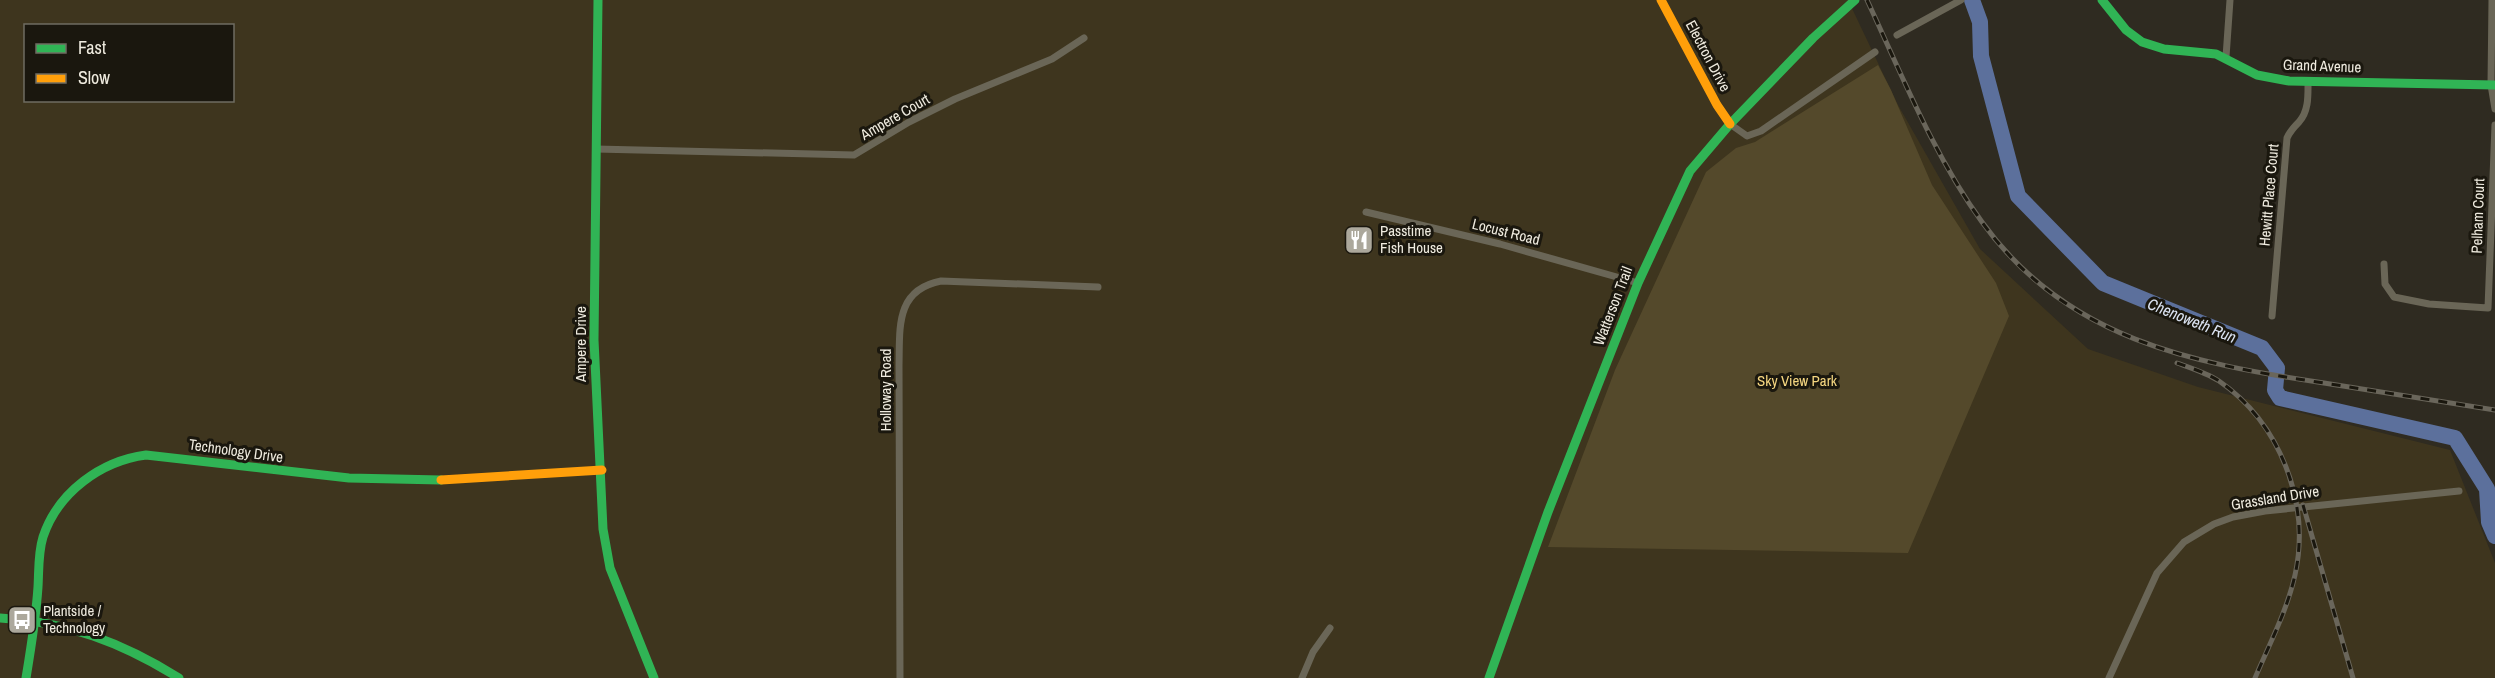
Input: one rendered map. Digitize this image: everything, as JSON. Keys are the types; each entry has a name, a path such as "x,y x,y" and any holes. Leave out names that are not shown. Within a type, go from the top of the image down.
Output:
{"street":[{"name":"Ampere Drive","path":"598,0 594,340 597,426 602,470 603,529 610,568 654,678"},
{"name":"Electron Drive","path":"1661,0 1717,105 1730,124"},
{"name":"Watterson Trail","path":"1489,678 1548,512 1638,284 1690,171 1730,124 1819,33 1855,0"},
{"name":"Grand Avenue","path":"2102,0 2130,34 2141,43 2160,49 2215,53 2267,78 2308,82 2493,85"},
{"path":"2226,57 2230,0"},
{"path":"2492,0 2495,110"},
{"path":"1897,35 1960,1"},
{"name":"Ampere Court","path":"597,149 854,155 909,122 955,99 1052,59 1084,38"},
{"path":"1730,124 1747,136 1761,131 1875,52"},
{"name":"Hewitt Place Court","path":"2271,316 2288,138 2290,131 2304,115 2308,102 2308,82"},
{"name":"Pelham Court","path":"2384,264 2386,288 2394,297 2429,304 2488,308 2495,125"},
{"name":"Locust Road","path":"1366,213 1500,244 1638,284"},
{"name":"Holloway Road","path":"900,678 899,365 901,319 907,301 922,287 940,281 1098,287"},
{"name":"Technology Drive","path":"27,678 44,533 80,483 103,468 131,456 166,457 286,473 378,480 466,479 602,470"},
{"name":"Grassland Drive","path":"2109,678 2157,573 2184,542 2214,524 2257,512 2459,491"},
{"path":"0,618 34,621 106,640 138,654 179,678"},
{"path":"1302,678 1313,652 1330,627"}],"shaded area":[{"path":"0,0 1848,0 1898,105 1980,249 2088,349 2198,387 2450,450 2495,563 2495,678 0,678"}],"green space":[{"name":"Sky View Park","path":"1878,65 1932,185 1996,283 2009,316 1908,553 1548,547 1615,370 1706,172 1736,148 1755,142"}],"waterway":[{"name":"Chenoweth Run","path":"1972,0 1980,22 1981,56 2018,196 2103,283 2262,348 2277,368 2275,390 2280,398 2455,438 2487,489 2489,522 2495,536"},
{"name":"Chenoweth Run","path":"2487,489 2495,489"}],"railway":[{"path":"1867,0 1919,114 1965,197 2015,262 2052,294 2092,319 2135,339 2179,354 2275,375 2495,410"},
{"path":"2177,363 2219,381 2240,398 2259,419 2286,467 2294,493 2299,548 2295,575 2283,615 2255,678"},
{"path":"2303,505 2353,678"}],"traffic: fast":[{"path":"598,0 594,340 603,529 610,568 654,678"},
{"path":"1489,678 1548,512 1638,283 1690,171 1730,124 1813,38 1855,0"},
{"path":"2102,0 2126,30 2142,42 2164,49 2216,54 2257,75 2289,81 2495,85"},
{"path":"26,678 35,621 39,555 43,537 59,506 70,493 83,481 113,464 146,455 349,478 441,480"},
{"path":"0,618 48,624 93,636 137,654 179,678"}],"traffic: slow":[{"path":"1661,0 1717,105 1730,124"},
{"path":"441,480 602,470"}],"place":[{"name":"Passtime Fish House","path":"1359,240"},
{"name":"Plantside / Technology","path":"22,620"}]}
